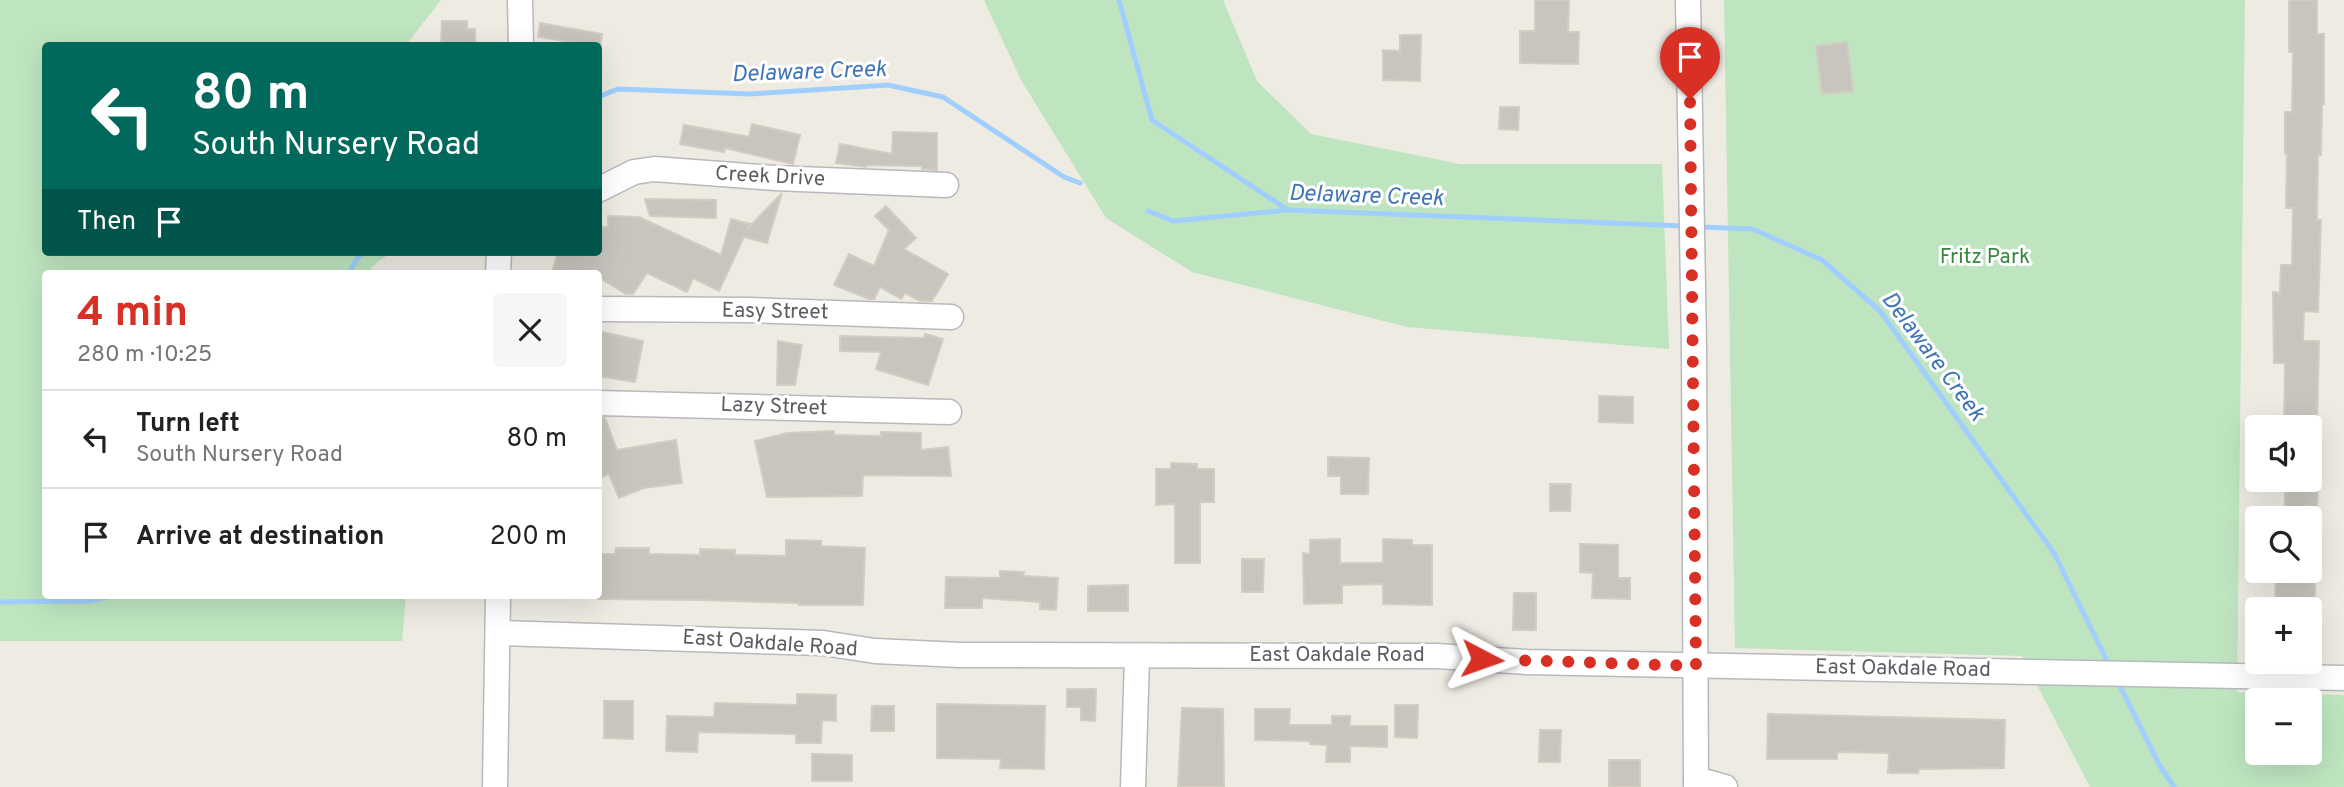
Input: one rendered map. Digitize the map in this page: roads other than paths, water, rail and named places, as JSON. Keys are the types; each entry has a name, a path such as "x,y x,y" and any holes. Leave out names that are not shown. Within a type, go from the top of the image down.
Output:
{"street":[{"path":"520,0 521,42"},
{"path":"1688,0 1692,149 1696,783 1724,787"},
{"name":"Creek Drive","path":"602,188 634,172 654,169 946,185"},
{"name":"Easy Street","path":"602,309 749,310 951,317"},
{"name":"Lazy Street","path":"602,403 949,412"},
{"path":"495,787 498,599"},
{"name":"East Oakdale Road","path":"498,633 809,642 875,651 960,655 1437,656 1527,662 2344,678"},
{"path":"1133,787 1137,657"}],"waterway":[{"path":"1119,0 1152,120 1288,210"},
{"name":"Delaware Creek","path":"602,95 618,89 750,94 888,85 943,97 1064,177 1080,183"},
{"name":"Delaware Creek","path":"1148,211 1173,221 1288,210 1684,226"},
{"name":"Delaware Creek","path":"1700,227 1753,229 1822,260 1880,311 2054,553 2110,667"},
{"name":"Delaware Creek","path":"351,270 359,256"},
{"name":"Delaware Creek","path":"0,602 98,599"},
{"name":"Delaware Creek","path":"2118,682 2160,766 2174,787"}],"park label":[{"name":"Fritz Park","path":"1985,257"}]}
